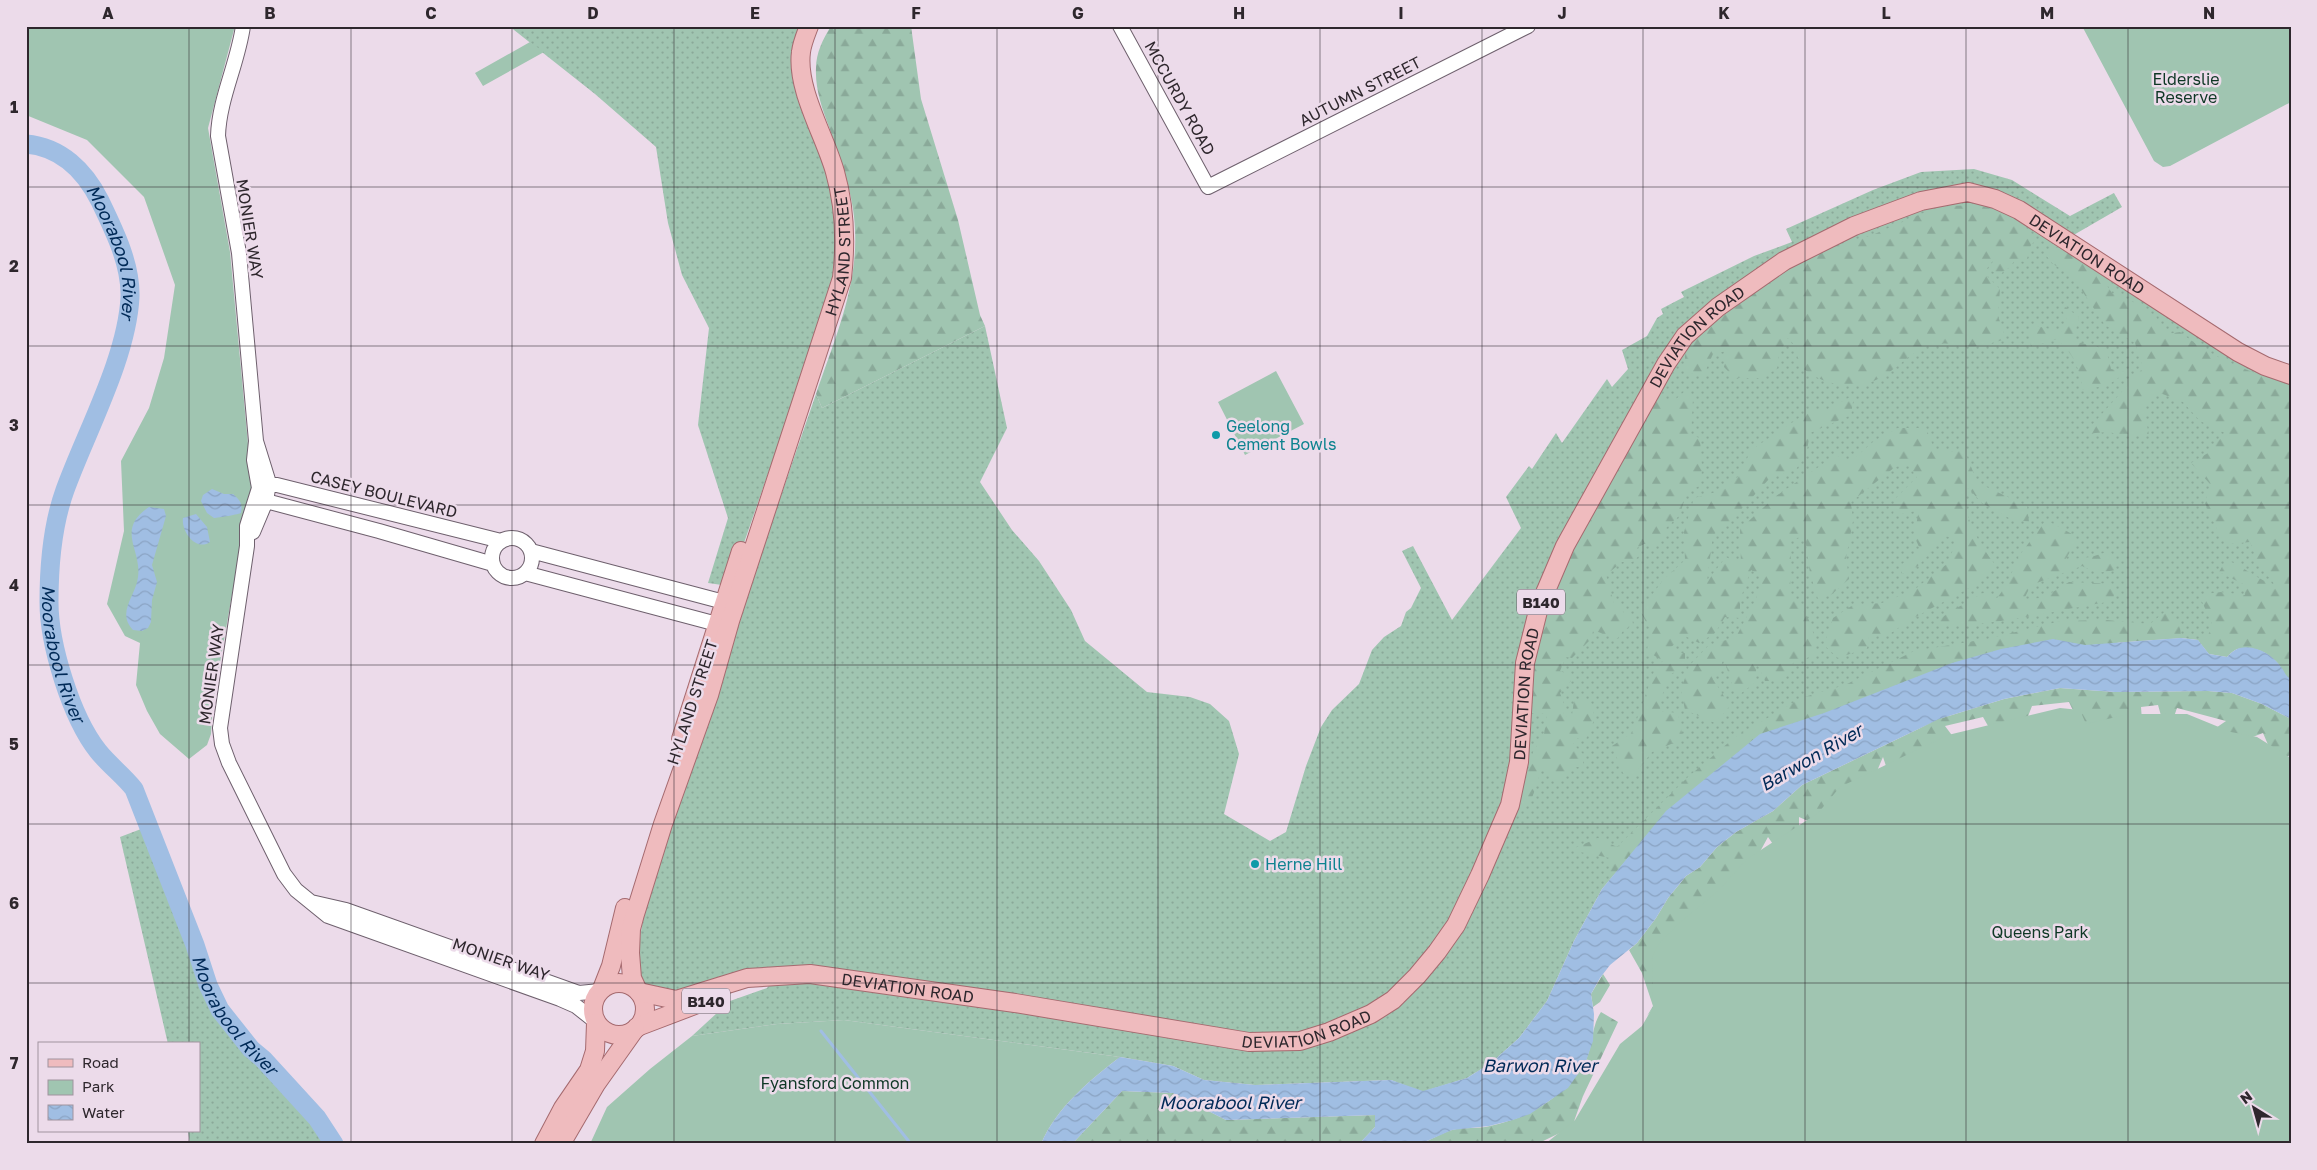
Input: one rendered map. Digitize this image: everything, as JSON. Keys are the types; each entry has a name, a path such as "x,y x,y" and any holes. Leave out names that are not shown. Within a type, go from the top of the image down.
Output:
{"main road":[{"name":"HYLAND STREET","path":"638,992 630,965 631,930 663,824 709,695 724,615 772,490 842,278 844,230 836,174 807,94 801,70 801,52 809,26"},
{"name":"DEVIATION ROAD","path":"638,992 676,1000 737,980 762,976 810,974 1249,1042 1300,1040 1322,1034 1371,1014 1392,1000 1417,976 1456,925 1510,805 1519,762 1525,663 1539,607 1570,538 1666,364 1685,336 1718,307 1784,260 1854,226 1921,201 1945,195 1968,192 1995,199 2019,210 2238,352 2265,366 2291,375"},
{"name":"HYLAND STREET","path":"601,990 609,971 628,896 724,615 769,470 794,419"},
{"name":"DEVIATION ROAD","path":"636,1028 776,976"},
{"name":"B140","path":"601,990 620,983 629,985 638,992"},
{"path":"544,1144 563,1108 589,1070 594,1052 596,1022 594,1004 601,990"},
{"path":"561,1144 596,1084 636,1028 645,1012 638,992"},
{"name":"B140","path":"596,1022 602,1029 615,1035 623,1035 636,1028"}],"street":[{"name":"MONIER WAY","path":"243,26 240,44 218,120 218,136 239,253 256,441 254,460 263,492 247,546 221,712 222,744 229,763 280,867 292,886 310,902 337,908 401,936 560,999 576,1006 596,1022"},
{"name":"MCCURDY ROAD","path":"1120,26 1208,187"},
{"name":"AUTUMN STREET","path":"1208,187 1528,26"},
{"path":"263,492 379,531 493,564 502,575 508,577 515,578 525,573 531,566 531,551 525,542 519,539 507,538 501,541 493,551 493,564"},
{"name":"CASEY BOULEVARD","path":"263,492 501,541"},
{"path":"531,551 724,615"},
{"path":"525,573 724,615"},
{"name":"MONIER WAY","path":"431,947 579,993 601,990"}],"green space":[{"path":"26,26 235,26 208,128 230,252 253,497 246,516 213,702 211,734 207,745 189,759 160,734 147,711 136,685 140,643 125,636 107,604 124,531 121,461 149,408 164,358 175,285 144,197 87,140 26,115"},
{"path":"509,26 798,26 794,61 830,177 840,227 835,281 729,586 708,583 728,518 698,425 709,328 682,275 668,223 656,147 595,94"},
{"path":"831,26 911,26 921,99 958,220 980,315 985,326 822,408 816,394 849,293 855,251 852,203 842,165 822,106 817,83 817,57"},
{"name":"Elderslie Reserve","path":"2082,26 2291,26 2291,102 2170,166 2163,167 2154,161"},
{"path":"530,42 544,52 483,86 475,73"},
{"path":"1974,169 2012,180 2070,216 2114,193 2122,207 2065,240 2291,375 2291,679 2286,676 2276,661 2260,650 2244,648 2209,654 2198,640 2181,638 2119,642 1633,852 1602,889 1574,941 1547,1001 1519,1038 1491,1063 1467,1078 1422,1092 1391,1080 1255,1085 1204,1080 1173,1066 1120,1057 844,1020 777,1024 692,1036 730,1001 767,988 776,977 691,996 639,992 638,962 641,933 646,903 654,874 816,394 822,408 985,326 1007,428 980,482 1012,530 1039,561 1071,610 1085,641 1147,692 1190,697 1210,704 1229,721 1239,754 1224,814 1270,841 1286,832 1306,766 1321,727 1332,710 1359,684 1372,650 1384,637 1401,626 1406,612 1411,608 1421,588 1402,551 1413,546 1452,620 1521,528 1506,497 1529,466 1532,469 1556,433 1562,443 1607,379 1612,387 1628,369 1622,350 1647,336 1657,318 1663,314 1661,309 1684,297 1681,292 1754,256 1792,242 1786,229 1873,190 1921,172"},
{"path":"1971,205 1990,208 2007,215 2036,240 2031,245 2026,262 2015,260 2010,267 1999,275 1990,270 1993,260 1984,273 2000,289 1998,316 2006,339 1972,347 1943,343 1934,344 1919,350 1880,378 1858,385 1837,384 1807,372 1799,365 1796,347 1788,338 1779,354 1777,369 1759,378 1735,378 1724,367 1726,351 1713,354 1704,374 1697,375 1685,372 1685,351 1709,326 1782,273 1834,246 1870,236 1937,207"},
{"path":"2063,246 2102,278 2112,293 2138,304 2156,317 2167,334 2180,332 2206,350 2232,364 2291,385 2291,679 2273,658 2263,651 2246,647 2234,650 2227,657 2209,654 2198,640 2208,635 2213,626 2199,595 2221,592 2245,595 2243,584 2219,572 2226,560 2275,585 2258,563 2250,542 2229,544 2220,536 2205,503 2210,484 2191,463 2208,453 2225,433 2200,421 2183,402 2160,393 2143,407 2149,435 2132,436 2107,432 2084,434 2143,368 2135,343 2105,325 2072,276 2053,264 2045,254 2048,250"},
{"path":"2057,301 2079,317 2073,341 2106,349 2111,369 2127,372 2108,385 2083,390 2075,362 2068,350 2057,339 2031,347 2029,324 2061,332 2069,323"},
{"path":"1276,371 1304,424 1245,455 1218,402"},
{"path":"1685,391 1693,398 1691,435 1700,438 1702,470 1699,486 1686,493 1680,515 1666,528 1663,536 1655,544 1644,544 1637,548 1641,554 1632,562 1622,562 1606,575 1614,603 1622,605 1623,612 1632,616 1633,625 1623,631 1617,639 1593,630 1592,638 1572,658 1566,657 1560,671 1568,674 1571,681 1560,693 1565,707 1563,717 1572,715 1574,700 1588,699 1594,707 1593,723 1585,741 1578,738 1573,744 1583,754 1583,768 1571,768 1559,783 1553,781 1542,768 1531,801 1525,808 1520,801 1533,752 1544,734 1547,714 1532,713 1538,640 1551,600 1593,512 1657,399 1676,399"},
{"path":"1854,395 1851,415 1810,433 1806,456 1796,469 1769,479 1725,527 1713,535 1707,581 1726,557 1741,565 1740,529 1776,496 1836,455 1849,463 1874,441 1898,428 1926,428 1934,449 1950,452 1963,448 1978,483 2027,506 2029,522 2009,518 1982,503 1968,488 1966,498 1969,519 1978,539 1996,566 1969,588 1910,620 1888,635 1869,637 1867,648 1838,658 1824,645 1833,618 1853,605 1882,603 1914,590 1948,563 1957,539 1945,536 1918,566 1902,574 1902,564 1921,551 1914,536 1919,510 1893,516 1896,498 1917,477 1907,464 1895,467 1851,502 1853,521 1846,558 1849,579 1831,595 1818,599 1810,573 1805,537 1788,539 1791,558 1790,596 1810,622 1814,636 1815,655 1793,663 1784,681 1765,681 1756,661 1756,682 1736,697 1724,659 1713,679 1730,706 1715,723 1685,710 1681,690 1689,666 1709,645 1736,637 1756,599 1762,577 1751,570 1740,600 1740,618 1725,617 1715,633 1699,643 1685,636 1671,647 1675,653 1685,653 1685,667 1671,674 1661,698 1660,711 1678,713 1683,739 1652,752 1632,777 1623,773 1612,746 1632,733 1656,666 1663,661 1647,651 1650,629 1640,611 1663,580 1685,560 1684,532 1694,498 1716,492 1739,476 1751,450 1811,410 1824,411"},
{"path":"2046,520 2072,534 2076,542 2065,560 2091,557 2110,551 2114,558 2116,570 2097,573 2082,566 2031,585 2024,599 2043,598 2069,582 2116,584 2113,601 2022,618 1977,624 1931,626 1948,613 1983,593 1997,598 2006,586 2019,556"},
{"path":"2167,610 2180,625 2181,638 2085,645 2053,639 2001,649 1952,663 1824,713 1760,734 1720,768 1633,852 1610,879 1610,858 1570,850 1598,838 1617,847 1688,777 1734,738 1801,698 1845,685 1914,651 1987,639 2061,621 2106,620 2150,624"},
{"path":"2060,688 2115,692 2208,691 2232,693 2262,704 2291,719 2291,755 2282,758 2272,754 2263,733 2240,742 2210,732 2226,721 2177,708 2167,737 2158,705 2141,707 2143,734 2079,723 2069,702 2032,706 2027,719 1992,733 1983,717 1945,726 1957,742 1889,775 1883,757 1874,778 1817,825 1799,817 1799,836 1775,847 1768,837 1715,934 1647,1016 1653,1006 1642,973 1629,950 1637,943 1668,898 1686,876 1700,867 1717,847 1736,832 1773,811 1802,785 1939,719 2004,699"},
{"name":"Queens Park","path":"2060,708 2080,710 2086,724 2129,714 2187,714 2231,732 2257,737 2291,758 2291,1144 1545,1144 1575,1120 1620,1044 1642,1026 1653,1007 1652,957 1658,945 1677,925 1718,891 1747,859 1818,813 1840,787 1948,735"},
{"path":"149,826 195,945 208,985 220,1010 236,1033 291,1077 325,1144 190,1144 188,1132 200,1132 200,1042 168,1042 120,837"},
{"path":"1603,974 1610,985 1600,1002 1593,1007 1591,994"},
{"path":"1601,1012 1618,1022 1583,1096 1572,1127 1537,1144 1420,1144 1452,1130 1485,1127 1518,1118 1555,1097 1575,1077 1583,1065 1589,1052 1595,1025"},
{"name":"Fyansford Common","path":"844,1020 1120,1057 1086,1085 1065,1107 1056,1118 1041,1144 590,1144 607,1107 650,1069 692,1036 777,1024"},
{"path":"1122,1091 1173,1093 1226,1120 1376,1115 1375,1127 1359,1144 1072,1144"}],"water":[{"path":"212,489 224,494 233,494 240,502 242,507 241,513 214,518 207,513 201,501 203,495"},
{"path":"149,507 164,509 166,516 152,565 157,582 152,600 151,622 148,628 142,631 133,630 126,617 128,604 138,577 137,557 132,540 132,532 139,515"},
{"path":"196,514 207,527 210,542 205,544 195,542 184,529 183,518"},
{"name":"Barwon River","path":"2181,638 2198,640 2209,654 2227,657 2236,649 2246,647 2257,649 2268,655 2278,663 2291,679 2291,719 2262,704 2232,693 2208,691 2115,692 2060,688 2004,699 1939,719 1802,785 1773,811 1736,832 1717,847 1700,867 1686,876 1668,898 1637,943 1610,965 1591,994 1594,1014 1593,1041 1585,1064 1568,1088 1530,1114 1489,1126 1452,1130 1420,1144 1359,1144 1375,1127 1375,1115 1226,1120 1173,1093 1122,1091 1072,1144 1041,1144 1056,1118 1065,1107 1086,1085 1120,1057 1173,1066 1204,1080 1255,1085 1391,1080 1423,1091 1467,1078 1491,1063 1519,1038 1547,1001 1574,941 1602,889 1666,811 1760,734 1824,713 1952,663 2001,649 2053,639 2085,645"}],"waterway":[{"name":"Moorabool River","path":"26,144 39,146 61,155 87,180 100,201 116,235 125,260 130,285 127,320 122,345 114,370 65,490 57,516 52,545 50,619 63,680 88,737 102,756 134,789 195,945 208,985 220,1010 251,1049 263,1059 317,1118 334,1144"},
{"path":"821,1031 911,1144"}],"place":[{"name":"Geelong Cement Bowls","path":"1216,435"},
{"name":"Herne Hill","path":"1255,864"}]}
